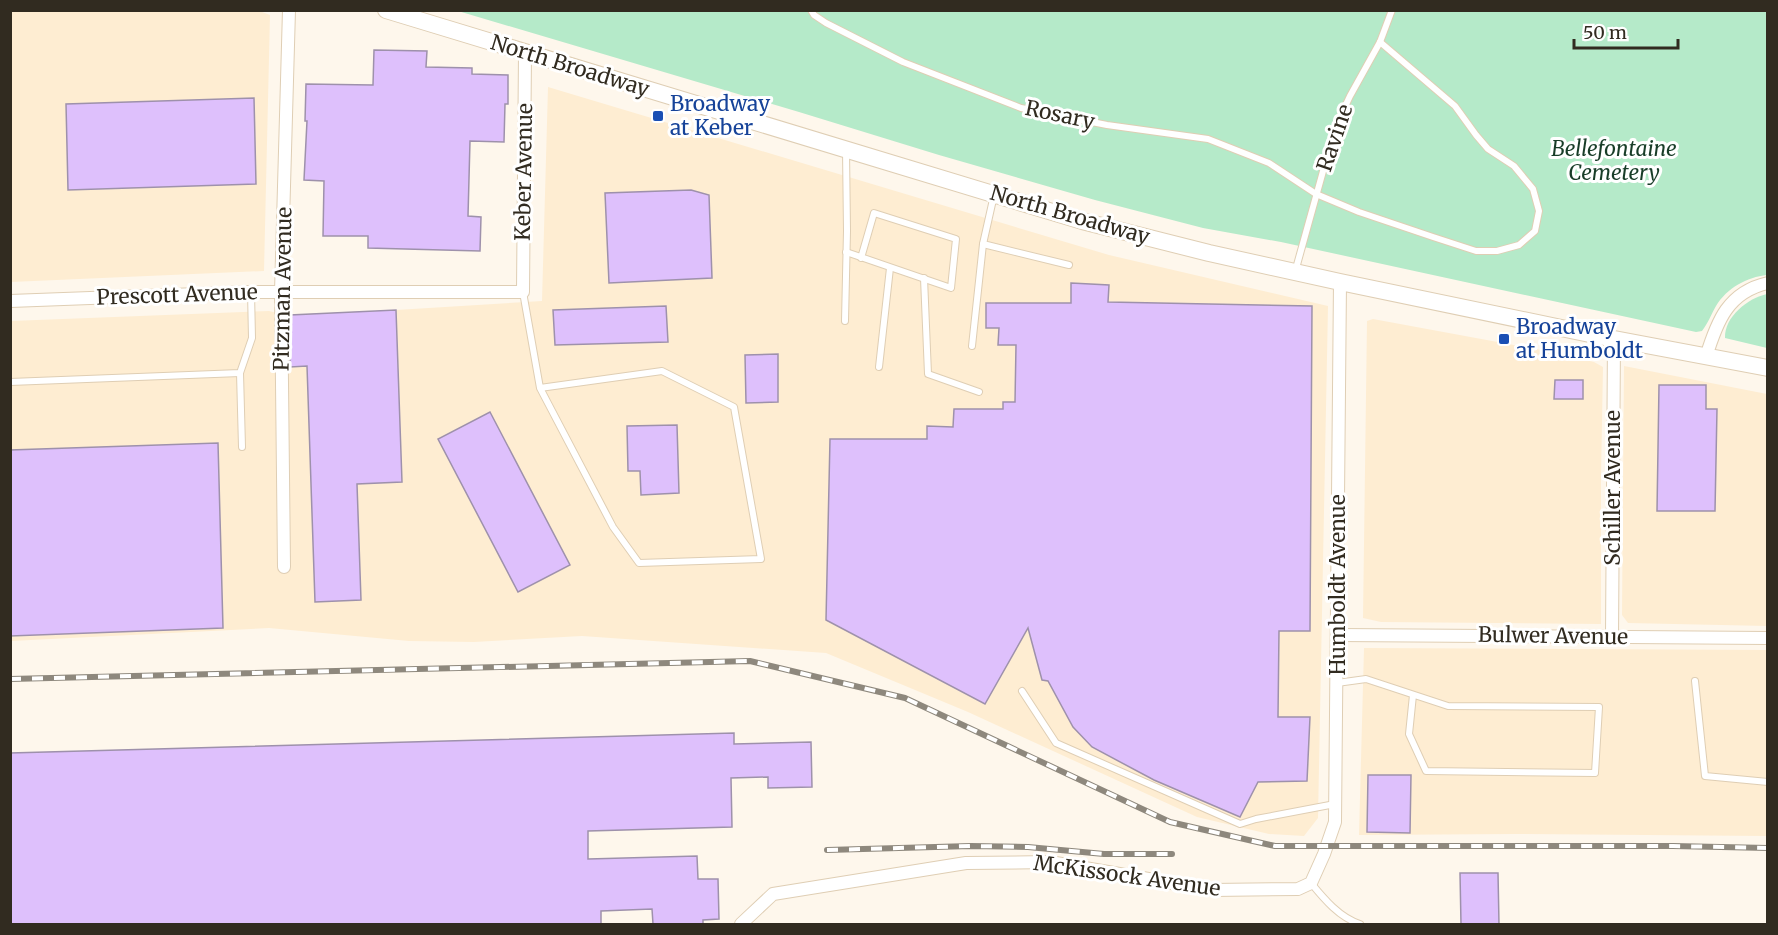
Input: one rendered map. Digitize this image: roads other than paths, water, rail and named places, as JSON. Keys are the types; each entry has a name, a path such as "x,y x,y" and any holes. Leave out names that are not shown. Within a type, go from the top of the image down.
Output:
{"main road":[{"name":"North Broadway","path":"386,10 1093,223 1209,253 1340,282 1767,368"}],"street":[{"name":"Pitzman Avenue","path":"284,567 281,292 290,10"},
{"name":"Keber Avenue","path":"523,292 525,53"},
{"name":"Humboldt Avenue","path":"1311,883 1335,822 1336,804 1340,282"},
{"path":"1706,357 1715,329 1729,304 1743,292 1767,283"},
{"name":"Prescott Avenue","path":"10,301 251,292 523,292"},
{"name":"Schiller Avenue","path":"1612,637 1614,339"},
{"name":"Bulwer Avenue","path":"1338,634 1767,638"},
{"name":"McKissock Avenue","path":"741,924 773,894 966,863 1050,862 1212,891 1298,889 1311,883"}],"lane":[{"name":"Rosary","path":"810,10 826,23 903,62 1021,108 1107,125 1208,139 1269,163 1316,194 1359,212 1476,251 1497,251 1519,245 1535,231 1539,211 1533,189 1514,166 1488,149 1455,106 1380,42"},
{"name":"Ravine","path":"1294,272 1335,128 1380,42 1392,10"},
{"path":"845,321 846,150"},
{"path":"972,346 983,244 994,194"},
{"path":"846,252 861,258 890,268 951,288 957,239 874,213 861,258"},
{"path":"983,244 1069,265"},
{"path":"879,367 890,268"},
{"path":"924,278 928,374 979,392"},
{"path":"242,447 240,373 252,338 251,292"},
{"path":"523,292 540,388 613,527 639,563 761,559 734,406 662,370 540,388"},
{"path":"10,382 240,373"},
{"path":"1337,683 1366,679 1448,706 1599,707 1595,773 1426,771 1409,734 1413,695"},
{"path":"1695,681 1705,776 1767,782"},
{"path":"1022,691 1056,743 1240,824 1336,804"},
{"path":"1311,883 1324,898 1352,921 1360,924"}],"railway":[{"path":"10,679 750,661 905,698 1170,822 1275,846 1768,848"},
{"path":"827,850 971,846 1028,847 1104,854 1172,854"}],"place":[{"name":"Broadway at Keber","path":"658,116"},
{"name":"Broadway at Humboldt","path":"1504,339"}],"park label":[{"name":"Bellefontaine Cemetery","path":"1614,161"}]}
